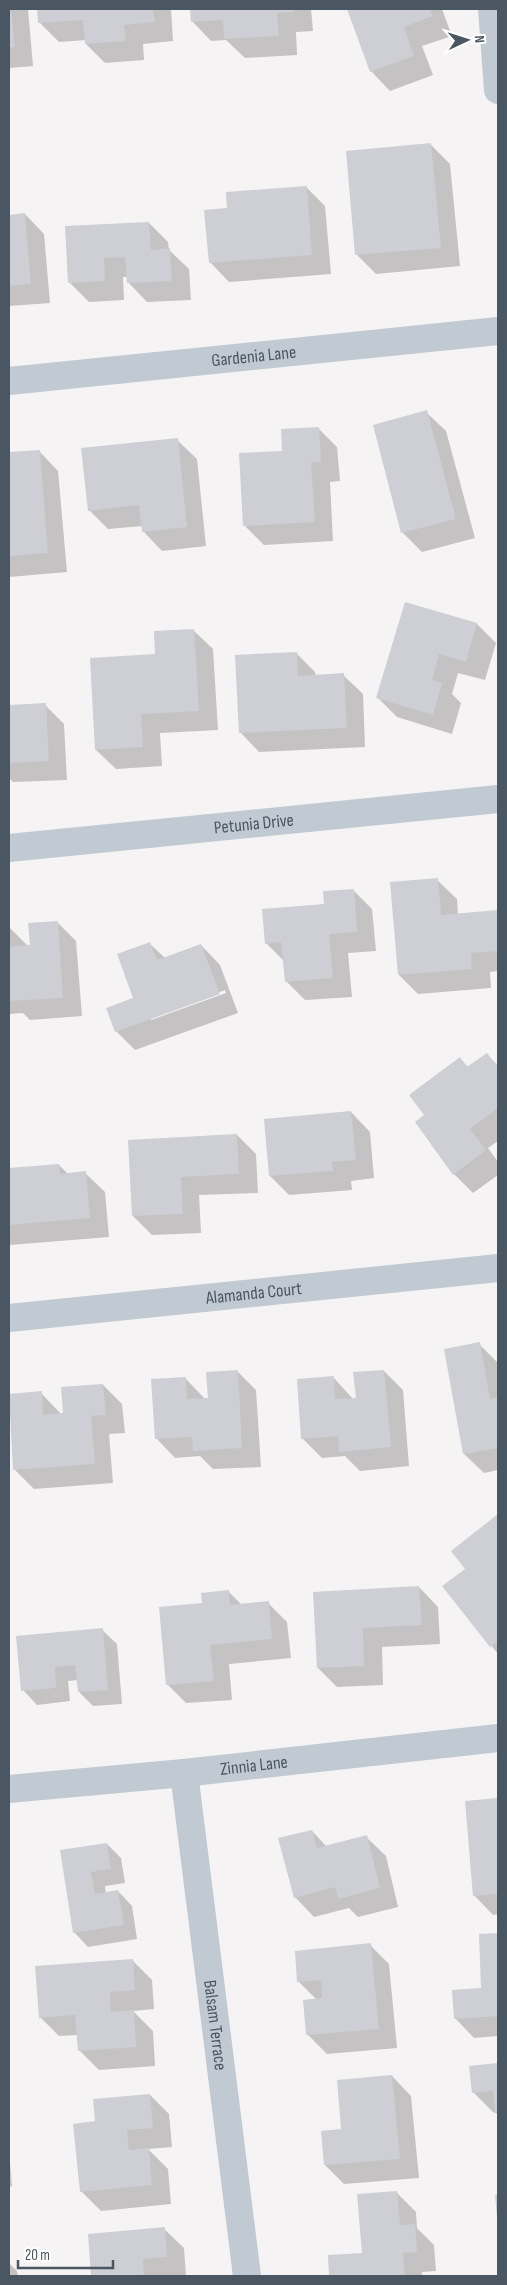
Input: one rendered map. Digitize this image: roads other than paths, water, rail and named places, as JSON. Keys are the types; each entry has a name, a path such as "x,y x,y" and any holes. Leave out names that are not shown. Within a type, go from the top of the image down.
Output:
{"street":[{"path":"492,9 498,90"},
{"name":"Gardenia Lane","path":"9,381 498,331"},
{"name":"Petunia Drive","path":"9,848 498,799"},
{"name":"Alamanda Court","path":"9,1318 498,1268"},
{"name":"Zinnia Lane","path":"9,1789 184,1773 498,1738"},
{"name":"Balsam Terrace","path":"184,1773 247,2276"}]}
